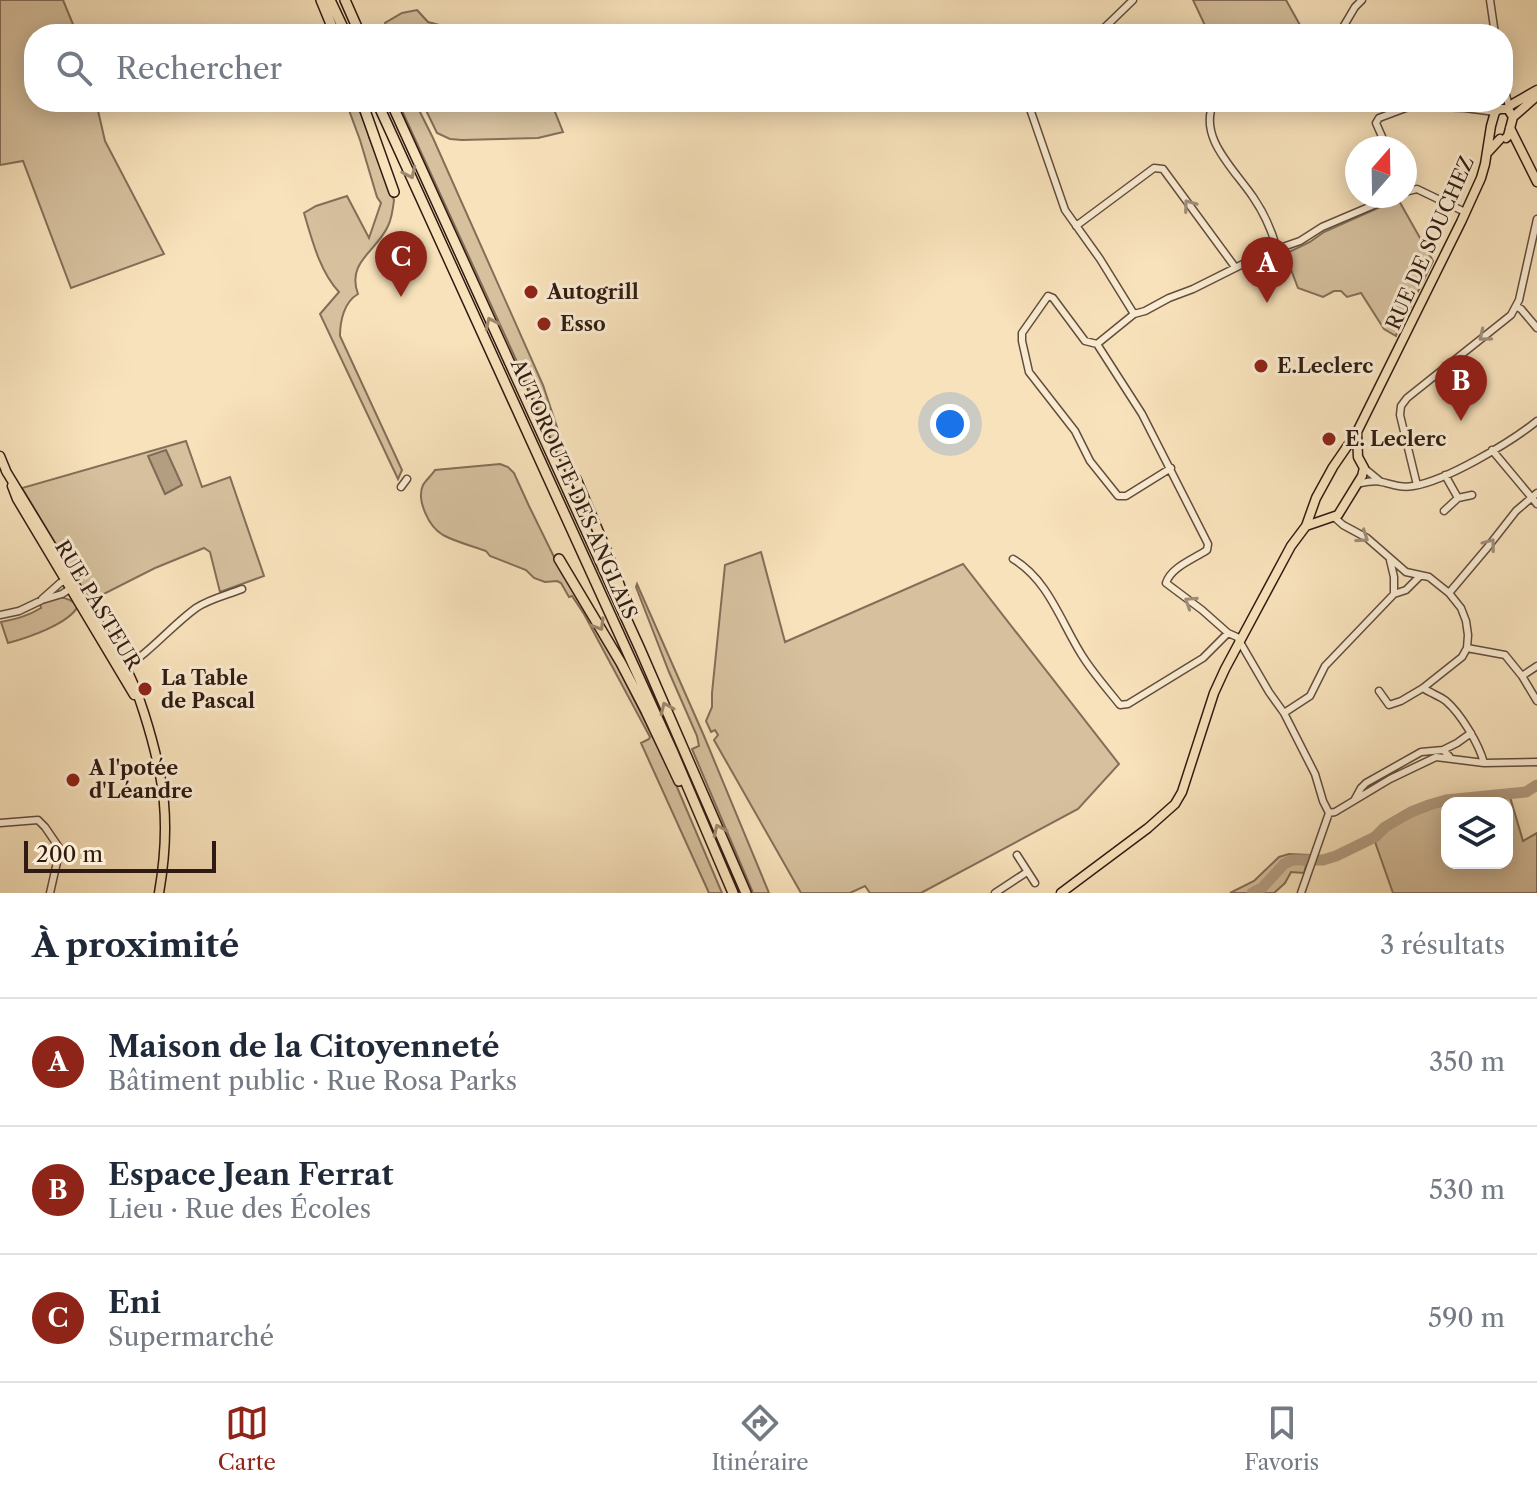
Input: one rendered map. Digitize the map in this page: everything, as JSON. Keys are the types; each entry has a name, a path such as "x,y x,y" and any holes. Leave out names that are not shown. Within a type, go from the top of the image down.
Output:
{"highway":[{"path":"321,0 331,24"},
{"path":"330,0 341,24"},
{"path":"345,0 356,24"},
{"path":"366,112 394,192"},
{"name":"AUTOROUTE DES ANGLAIS","path":"382,112 666,736 733,893"},
{"name":"AUTOROUTE DES ANGLAIS","path":"396,112 640,649 746,893"},
{"path":"576,479 609,557 640,649"},
{"path":"559,559 621,663 684,791 697,808"}],"main road":[{"path":"1513,102 1537,90"},
{"path":"1513,103 1537,96"},
{"name":"RUE DE SOUCHEZ","path":"1315,506 1316,498 1333,467 1357,432 1465,212 1481,178 1491,130 1501,112"},
{"path":"1506,112 1510,128 1537,182"},
{"path":"1503,138 1510,128"},
{"path":"1491,130 1493,136 1518,145"},
{"name":"RUE DE SOUCHEZ","path":"1488,152 1503,138"},
{"name":"RUE DE SOUCHEZ","path":"1357,432 1358,457"},
{"path":"1306,526 1340,513 1357,484 1364,468 1358,457 1349,453 1342,455"},
{"name":"RUE PASTEUR","path":"0,456 17,499 28,512 139,694 160,769 166,817 159,893"},
{"path":"1315,506 1317,512 1331,517"},
{"path":"1061,893 1175,804 1187,779 1214,693 1315,506"}],"street":[{"path":"1108,24 1133,0"},
{"path":"1345,24 1362,0"},
{"path":"1490,0 1494,24"},
{"path":"1032,112 1065,210 1134,314"},
{"path":"1211,112 1214,143 1255,200 1273,233 1277,249"},
{"path":"1382,136 1376,123 1379,118 1394,112"},
{"path":"1076,226 1154,168 1163,169 1235,267"},
{"path":"1417,189 1465,212"},
{"path":"1097,344 1134,314 1184,294 1235,267 1300,241 1322,227 1367,208"},
{"path":"1417,485 1400,415 1403,401 1517,307 1537,219"},
{"path":"1171,468 1126,496 1118,496 1090,461 1075,431 1029,372 1022,333 1048,296 1053,298 1085,341 1097,344 1142,414 1171,468 1208,544 1207,550 1168,577 1168,587 1240,641 1284,713 1315,774 1329,813 1301,893"},
{"path":"1517,307 1537,328"},
{"path":"1357,484 1369,481 1403,487 1417,485 1445,475 1492,450 1537,421"},
{"path":"1492,450 1535,495 1537,504"},
{"path":"1364,468 1381,482"},
{"path":"1445,475 1458,498"},
{"path":"401,487 407,479"},
{"path":"1444,511 1458,498 1472,495"},
{"path":"1449,593 1510,517 1535,495"},
{"path":"1331,517 1367,538 1406,572 1429,577 1449,593 1461,608 1466,621 1467,648 1462,657 1401,701 1389,705 1379,691"},
{"path":"1013,559 1027,567 1056,606 1084,659 1120,705 1128,704 1192,665 1228,633"},
{"path":"1390,560 1394,594"},
{"path":"1284,713 1310,696 1325,666 1394,594 1406,590 1420,576"},
{"path":"0,615 19,611 70,583"},
{"path":"42,600 62,594 70,583"},
{"path":"122,669 200,606 242,589"},
{"path":"1467,648 1505,655 1537,701"},
{"path":"1522,676 1537,666"},
{"path":"1423,688 1447,702 1471,733 1484,763"},
{"path":"1354,800 1361,788 1388,770 1421,752 1443,750 1471,733"},
{"path":"1443,750 1452,758"},
{"path":"1329,813 1436,757 1484,763 1537,762"},
{"path":"0,823 38,820 45,827 60,849 50,893"},
{"path":"1017,855 1035,883"},
{"path":"995,893 1027,872"}],"shaded area":[{"path":"0,0 63,0 73,24 24,24 24,112 98,112 105,141 164,254 71,288 23,161 0,165"},
{"path":"1193,0 1286,0 1299,24 1204,24"},
{"path":"417,10 428,22 436,24 385,24 402,13"},
{"path":"350,112 361,112 394,200 388,226 359,265 355,283 358,294 344,312 340,336 402,470 398,479 320,314 339,292 322,265 304,213 347,196 369,238 381,203"},
{"path":"403,112 420,112 433,138 543,385 581,499 578,500"},
{"path":"427,112 555,112 563,132 538,138 462,140 437,133"},
{"path":"1378,208 1403,208 1433,261 1396,336 1384,329 1361,293 1347,297 1341,291 1334,291 1323,297 1298,288 1287,259 1291,257 1289,252"},
{"path":"186,441 202,487 230,477 264,576 220,592 210,552 204,548 155,568 90,601 22,488"},
{"path":"166,450 182,485 165,494 148,456"},
{"path":"500,464 514,473 556,561 611,653 674,780 722,893 709,893 641,743 650,737 572,596 569,597 557,581 545,582 534,578 526,570 490,556 486,551 443,535 429,520 421,491 435,470"},
{"path":"761,552 785,642 963,564 1119,764 1078,809 921,893 870,893 865,886 850,893 801,893 714,740 718,735 715,730 711,732 706,721 712,707 725,565"},
{"path":"637,584 769,893 753,893 692,749 699,746 697,736 669,672"},
{"path":"59,597 78,606 73,613 47,629 8,643 1,622 31,613 41,608 40,604"},
{"path":"1441,806 1441,869 1513,869 1513,807 1523,841 1537,833 1537,893 1393,893 1375,842 1376,837 1409,816"},
{"path":"1309,855 1304,873 1291,872 1274,893 1230,893 1254,881 1279,857"}],"waterway":[{"path":"1252,893 1262,888 1284,864 1292,860 1323,860 1336,856 1375,837 1385,827 1411,812 1429,805 1446,800 1526,792 1537,785"}],"place":[{"name":"Autogrill","path":"531,292"},
{"name":"Eni","path":"401,297"},
{"name":"Maison de la Citoyenneté","path":"1267,303"},
{"name":"Esso","path":"544,324"},
{"name":"E.Leclerc","path":"1261,366"},
{"name":"Espace Jean Ferrat","path":"1461,421"},
{"name":"E. Leclerc","path":"1329,439"},
{"name":"La Table de Pascal","path":"145,689"},
{"name":"A l'potée d'Léandre","path":"73,780"}]}
